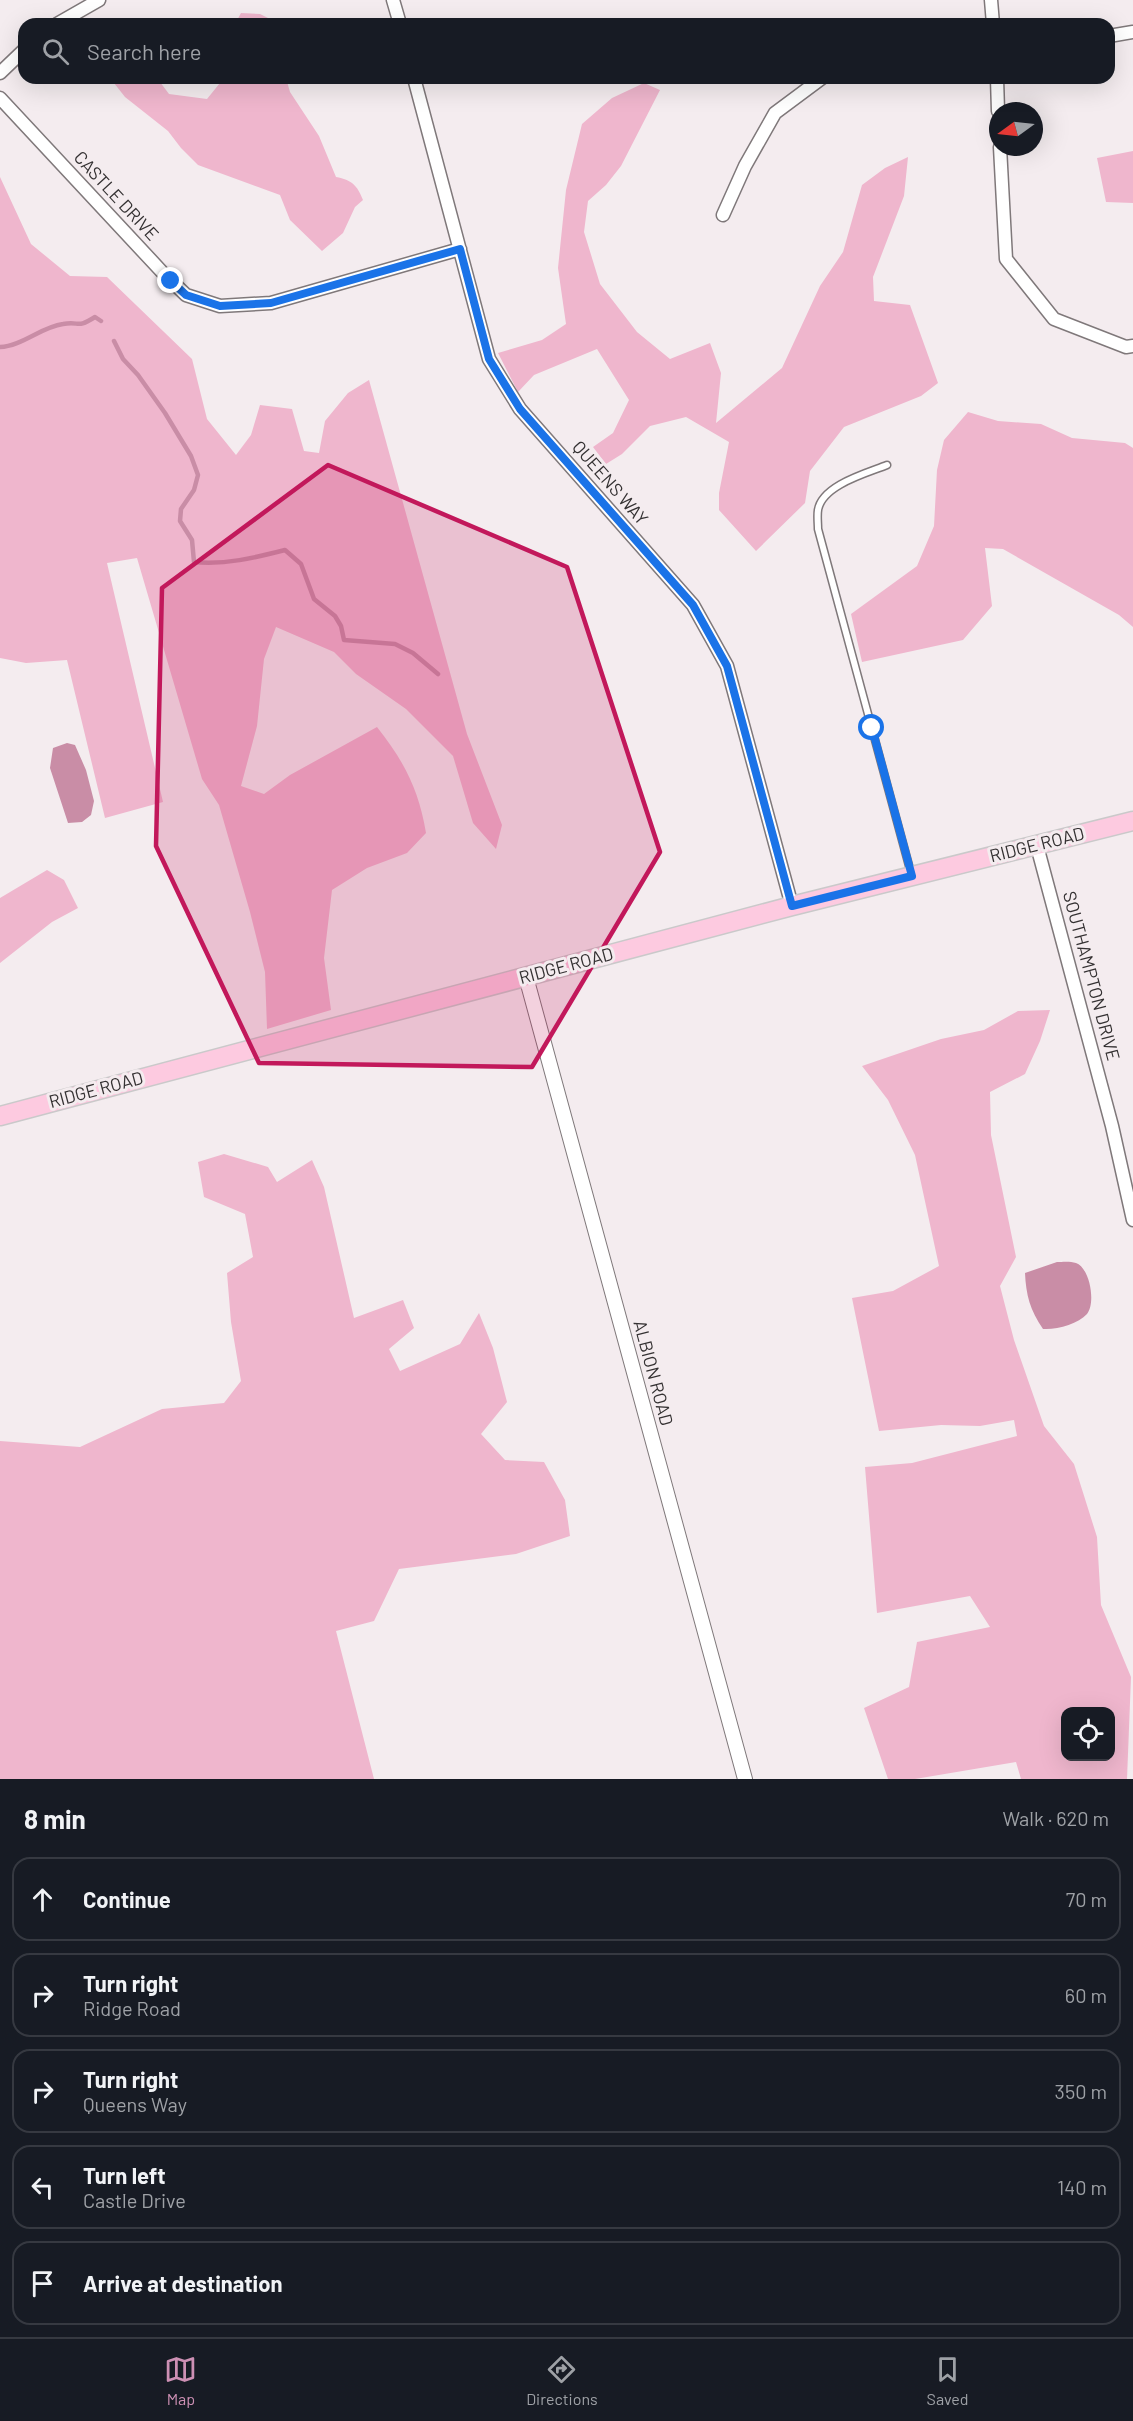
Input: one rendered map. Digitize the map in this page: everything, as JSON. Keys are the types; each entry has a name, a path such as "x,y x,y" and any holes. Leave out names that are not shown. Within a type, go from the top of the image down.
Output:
{"main road":[{"name":"RIDGE ROAD","path":"0,1116 792,906 1133,821"}],"street":[{"path":"68,18 99,0"},
{"path":"393,0 398,18"},
{"path":"991,0 992,18"},
{"path":"1115,35 1133,32"},
{"path":"0,73 18,56"},
{"name":"QUEENS WAY","path":"416,84 489,359 520,409 693,605 727,666 792,906"},
{"path":"723,215 745,166 775,113 814,84"},
{"path":"997,84 998,102"},
{"name":"CASTLE DRIVE","path":"0,98 163,273 186,295 208,303 220,306 271,303 460,249"},
{"path":"1000,156 1006,258 1054,319 1126,347 1133,346"},
{"name":"SOUTHAMPTON DRIVE","path":"1037,846 1112,1126 1133,1220"},
{"name":"ALBION ROAD","path":"526,977 745,1779"}],"lane":[{"path":"887,465 839,486 825,496 818,509 818,530 912,876"}],"highlighted area":[{"path":"328,465 567,567 660,852 532,1067 259,1063 156,846 162,588"}],"shaded area":[{"path":"241,13 260,14 268,18 238,18"},
{"path":"115,84 162,84 169,94 207,99 219,84 288,84 290,92 319,136 336,177 353,184 363,200 355,207 343,233 322,251 290,220 280,195 198,165 168,131 125,97"},
{"path":"642,84 660,90 621,166 606,185 588,201 584,232 600,284 637,332 670,359 710,343 721,373 716,423 782,368 820,286 843,252 862,185 885,168 908,157 904,196 873,277 874,301 910,305 938,383 921,396 844,427 810,471 805,503 756,551 719,510 719,493 729,442 686,417 650,426 622,454 606,464 593,447 613,433 629,400 597,349 534,375 518,392 498,353 542,340 566,324 558,268 566,190 582,124 612,98"},
{"path":"1133,151 1133,203 1106,202 1097,158"},
{"path":"0,177 31,244 70,276 107,277 192,359 207,419 236,455 251,435 260,405 292,409 304,451 319,453 325,421 348,393 369,380 467,734 502,825 496,849 473,823 453,756 406,709 356,674 334,652 276,627 264,659 257,726 241,786 264,794 290,775 377,727 403,764 415,790 426,833 407,853 367,868 332,890 324,958 331,1010 267,1029 265,972 250,912 219,805 202,779 137,558 107,563 163,802 105,818 67,660 26,663 0,658"},
{"path":"968,412 998,421 1041,424 1072,438 1125,443 1133,448 1133,627 1119,615 1003,549 985,548 992,606 963,640 862,662 851,614 917,566 934,526 937,470 944,440"},
{"path":"67,743 75,745 86,770 94,801 91,815 82,822 68,823 50,768 53,748"},
{"path":"47,870 64,880 78,908 52,922 0,963 0,898"},
{"path":"1050,1010 1040,1041 1025,1074 990,1092 991,1135 1016,1257 1000,1286 1014,1340 1044,1426 1074,1464 1097,1537 1101,1605 1131,1677 1127,1779 1021,1779 1016,1762 915,1779 888,1779 864,1708 909,1687 917,1642 990,1627 970,1596 877,1613 865,1467 912,1463 1017,1436 1014,1420 980,1426 941,1425 879,1431 852,1298 893,1291 939,1266 915,1155 888,1100 862,1066 941,1039 984,1030 1018,1011"},
{"path":"224,1154 268,1167 277,1182 312,1160 324,1187 354,1318 403,1300 414,1328 389,1349 400,1371 460,1344 479,1313 493,1348 507,1402 481,1434 505,1460 544,1462 565,1500 570,1536 516,1554 399,1569 374,1621 336,1631 374,1779 0,1779 0,1441 80,1447 162,1409 224,1403 241,1381 231,1322 227,1273 253,1257 245,1214 204,1197 198,1162"},
{"path":"1057,1262 1076,1263 1081,1266 1090,1286 1090,1309 1083,1318 1073,1323 1043,1329 1030,1302 1025,1273"}],"waterway":[{"path":"0,347 16,343 55,326 69,323 81,324 95,317 101,321"},
{"path":"114,341 123,359 138,375 165,413 191,456 198,475 194,490 181,509 180,521 192,540 194,562 228,562 285,550 301,564 314,599 335,616 341,626 344,640 395,644 413,653 438,674"}],"route":[{"path":"171,281 186,295 220,306 271,303 460,249 489,359 520,409 693,605 727,666 792,906 912,876 872,728"}]}
